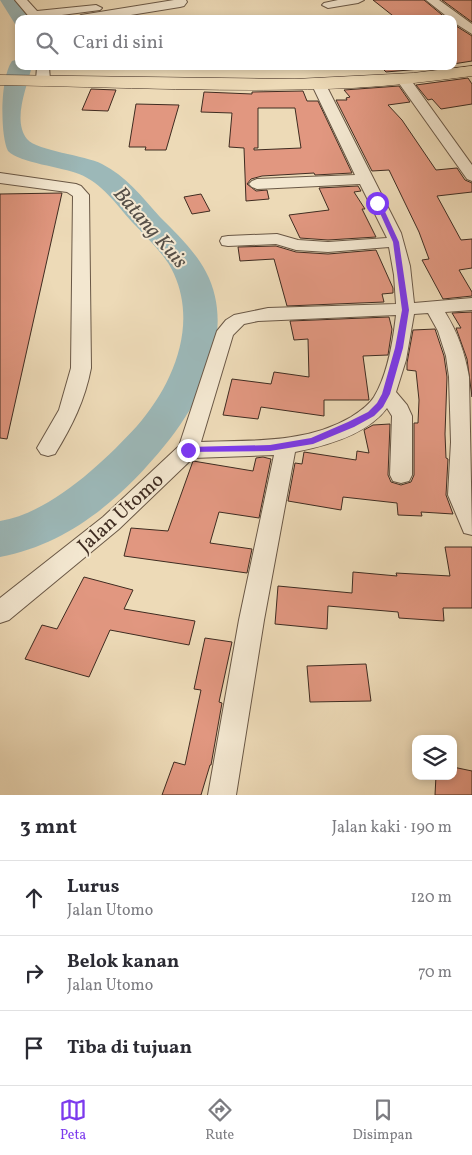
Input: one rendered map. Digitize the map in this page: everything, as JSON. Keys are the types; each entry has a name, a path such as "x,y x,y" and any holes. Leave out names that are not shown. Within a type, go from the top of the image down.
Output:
{"highway":[{"path":"1,80 38,76 186,85 320,85 405,75 470,75"}],"street":[{"path":"21,0 35,15"},
{"path":"107,15 180,4 180,0"},
{"path":"325,2 358,0"},
{"path":"432,0 452,15"},
{"path":"325,2 339,14"},
{"path":"46,15 101,7"},
{"path":"457,19 472,30"},
{"path":"405,75 472,176"},
{"path":"320,85 396,242 405,310 399,348 386,394 371,414 313,441 286,447 188,450 224,335 230,326 238,320 287,313 405,310 472,304"},
{"path":"0,178 67,187 76,189 81,195 81,368 77,392 70,410 48,448"},
{"path":"257,184 365,179"},
{"path":"228,241 277,239 296,245 328,247 396,242"},
{"path":"434,308 464,356 459,377 461,442 458,495 472,526"},
{"path":"386,394 400,410 402,416 401,475"},
{"path":"222,795 244,658 270,518 286,447"},
{"name":"Jalan Utomo","path":"0,612 111,524 188,450"}],"building":[{"path":"373,0 424,0 442,15 392,15"},
{"path":"442,0 472,0 472,22"},
{"path":"457,27 472,36 472,61 457,63"},
{"path":"384,70 409,70 386,72"},
{"path":"468,78 472,84 472,104 441,109 432,99 428,100 416,85"},
{"path":"399,86 410,102 388,105 402,120 436,170 457,168 465,180 472,183 472,192 437,196 461,240 472,239 472,268 459,270 472,292 472,296 443,299 422,260 429,259 419,232 389,170 372,171 336,100 347,100 346,98 350,97 344,90"},
{"path":"91,89 116,90 108,111 82,110"},
{"path":"303,91 307,101 318,101 352,173 262,176 251,179 247,184 256,191 267,190 269,199 246,201 244,148 229,147 232,113 201,112 204,92 252,94 252,92","holes":["258,108 295,108 301,148 254,150 254,148 258,148"]},
{"path":"136,104 179,105 166,150 145,150 146,147 129,147"},
{"path":"358,186 361,191 354,192 365,209 362,209 376,237 328,240 300,238 289,215 329,210 319,188"},
{"path":"62,193 7,439 0,438 0,194"},
{"path":"201,194 210,211 192,214 184,197"},
{"path":"276,246 296,252 328,254 376,250 393,288 393,293 382,294 384,302 287,306 274,259 240,261 238,247"},
{"path":"472,312 472,397 467,359 456,328 461,328 452,313"},
{"path":"389,317 392,329 388,355 363,356 369,400 324,400 324,416 261,407 258,419 223,415 232,379 271,384 274,372 309,377 308,339 294,340 290,321"},
{"path":"435,329 444,356 447,377 445,434 446,458 448,459 446,495 453,514 421,512 422,516 398,515 397,503 343,497 341,510 288,501 295,463 302,464 304,452 356,460 357,451 369,453 364,430 373,425 390,424 388,475 391,482 401,485 411,482 414,475 414,423 418,423 419,400 416,371 407,370 407,363 413,330"},
{"path":"256,458 271,459 259,518 219,512 210,543 252,549 247,573 124,556 131,528 168,531 193,461 253,471"},
{"path":"445,547 472,547 472,608 443,608 444,621 399,618 398,612 328,606 327,629 275,624 278,586 352,593 353,572 397,576 396,573 450,576"},
{"path":"84,577 133,590 124,609 195,621 189,645 110,630 89,677 25,659 42,625 57,629"},
{"path":"205,638 232,642 219,702 222,703 211,765 201,795 162,795 174,762 185,765 201,690 194,689"},
{"path":"366,664 371,701 310,702 307,666"},
{"path":"457,768 472,771 472,795 435,795 436,780 457,780"}],"waterway":[{"name":"Batang Kuis","path":"11,0 20,15"},
{"name":"Batang Kuis","path":"0,539 23,535 62,516 125,466 165,419 181,391 198,350 201,304 190,272 172,248 109,179 89,168 31,152 18,146 8,129 7,116 19,70"}],"route":[{"path":"188,450 286,447 313,441 332,434 371,414 380,404 386,394 399,348 405,310 396,242 377,203"}]}
